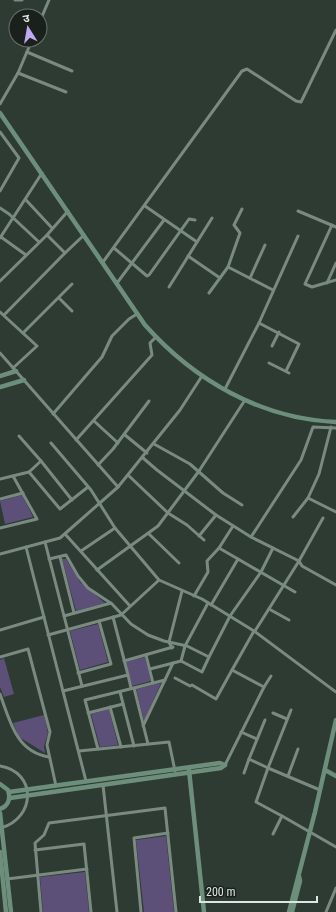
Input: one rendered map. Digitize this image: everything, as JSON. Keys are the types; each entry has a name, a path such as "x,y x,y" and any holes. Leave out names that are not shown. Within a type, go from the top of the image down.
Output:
{"street":[{"path":"15,0 22,0"},
{"path":"103,262 242,71 247,69 296,101 301,102 336,30"},
{"path":"0,104 18,72 29,48"},
{"path":"27,52 72,71"},
{"path":"18,72 66,92"},
{"path":"0,113 138,314 156,337 202,376 245,400 279,414 316,421 336,422"},
{"path":"0,132 19,158"},
{"path":"0,191 19,158 26,150"},
{"path":"26,255 0,238 26,200 42,173"},
{"path":"26,200 52,228"},
{"path":"145,206 196,242"},
{"path":"0,208 14,218 39,242"},
{"path":"209,294 228,267 240,233 234,225 242,209"},
{"path":"298,211 334,226 305,284 312,287 336,280"},
{"path":"0,281 68,212"},
{"path":"114,248 147,276 189,218 195,220"},
{"path":"169,287 212,218"},
{"path":"117,283 164,220"},
{"path":"47,235 65,253"},
{"path":"4,315 84,235"},
{"path":"225,390 259,322 298,236"},
{"path":"250,278 265,245"},
{"path":"188,256 220,278"},
{"path":"326,283 336,263"},
{"path":"228,267 273,290"},
{"path":"23,333 72,284"},
{"path":"59,298 72,311"},
{"path":"0,312 37,346 15,370 0,376"},
{"path":"53,414 102,357 112,336 129,319 138,314"},
{"path":"259,322 299,344 287,372 269,363"},
{"path":"272,346 279,332"},
{"path":"76,440 152,355 150,343 156,337"},
{"path":"0,353 118,487"},
{"path":"0,554 60,538 65,534 118,487 143,458 180,410 202,376"},
{"path":"0,387 24,380"},
{"path":"97,570 149,534 168,513 183,490 199,472 245,400"},
{"path":"98,465 125,435 149,401"},
{"path":"94,421 118,443"},
{"path":"251,537 301,460 313,427 336,428"},
{"path":"293,516 308,498 319,474 331,427"},
{"path":"125,435 147,453"},
{"path":"19,436 72,500"},
{"path":"51,443 88,487 115,528 159,580 210,604 255,631 336,692"},
{"path":"154,444 190,464 223,493 242,505"},
{"path":"143,458 216,516 251,537 299,561 302,566 336,585"},
{"path":"0,479 28,472 41,461"},
{"path":"28,472 60,509 88,487"},
{"path":"128,475 168,513 187,525 204,540"},
{"path":"0,528 37,519 13,476"},
{"path":"0,499 23,493"},
{"path":"308,498 336,512"},
{"path":"199,536 216,516"},
{"path":"175,678 190,686 192,685 216,699 255,631 299,561 323,518"},
{"path":"194,596 208,572 207,561 219,548 233,526"},
{"path":"81,552 115,528"},
{"path":"65,534 130,606"},
{"path":"149,534 179,563"},
{"path":"45,542 82,686"},
{"path":"26,547 88,787"},
{"path":"219,548 295,592"},
{"path":"150,669 181,661 202,672 230,616 260,572 273,548"},
{"path":"50,559 66,555 78,576 88,588 111,603 131,624 148,635 185,646 209,657"},
{"path":"60,557 74,613"},
{"path":"181,661 185,646 238,559"},
{"path":"48,635 122,615 159,580"},
{"path":"172,648 169,642 182,591"},
{"path":"64,616 111,603"},
{"path":"269,609 289,620"},
{"path":"0,630 44,617"},
{"path":"113,617 148,744"},
{"path":"78,672 111,664 99,621"},
{"path":"124,661 172,648 175,644"},
{"path":"0,657 28,649 50,732 47,745 56,786"},
{"path":"146,655 153,683"},
{"path":"143,726 173,663"},
{"path":"232,670 264,687"},
{"path":"63,691 128,675"},
{"path":"9,795 28,795 103,785 189,770 221,768 225,765 270,676"},
{"path":"98,749 85,700 165,680"},
{"path":"120,692 134,746"},
{"path":"0,694 19,740 40,756 49,757"},
{"path":"88,713 124,704"},
{"path":"110,707 121,747"},
{"path":"291,710 256,802 336,847"},
{"path":"273,713 287,719"},
{"path":"244,772 266,720"},
{"path":"288,912 310,832 336,720"},
{"path":"241,732 257,739"},
{"path":"79,751 169,742 176,772"},
{"path":"288,776 298,749"},
{"path":"249,760 320,790"},
{"path":"0,766 16,772 24,782 28,795 23,813 10,825 1,828"},
{"path":"189,770 204,912"},
{"path":"325,770 336,776"},
{"path":"9,795 27,790 56,786 176,772"},
{"path":"0,784 4,786 9,795 7,805 0,809"},
{"path":"103,785 117,912"},
{"path":"41,912 35,843 44,835 49,823 165,808 176,912"},
{"path":"0,812 6,912"},
{"path":"273,834 282,816"},
{"path":"141,912 134,838 168,833"},
{"path":"35,850 84,844 91,912"},
{"path":"0,852 11,912"},
{"path":"5,879 87,869"},
{"path":"292,912 300,882 299,876"},
{"path":"326,912 336,888"}],"shaded area":[{"path":"22,495 33,517 5,524 0,501"},
{"path":"62,559 66,559 80,582 105,603 76,611"},
{"path":"98,624 108,662 80,670 70,631"},
{"path":"145,657 151,681 132,686 126,662"},
{"path":"4,658 14,694 4,697 0,687 0,660"},
{"path":"161,683 144,721 136,689"},
{"path":"109,709 118,745 100,747 91,714"},
{"path":"44,715 48,733 44,746 45,753 19,737 13,723"},
{"path":"166,836 174,912 144,912 136,840"},
{"path":"85,872 89,912 43,912 40,877"}]}
